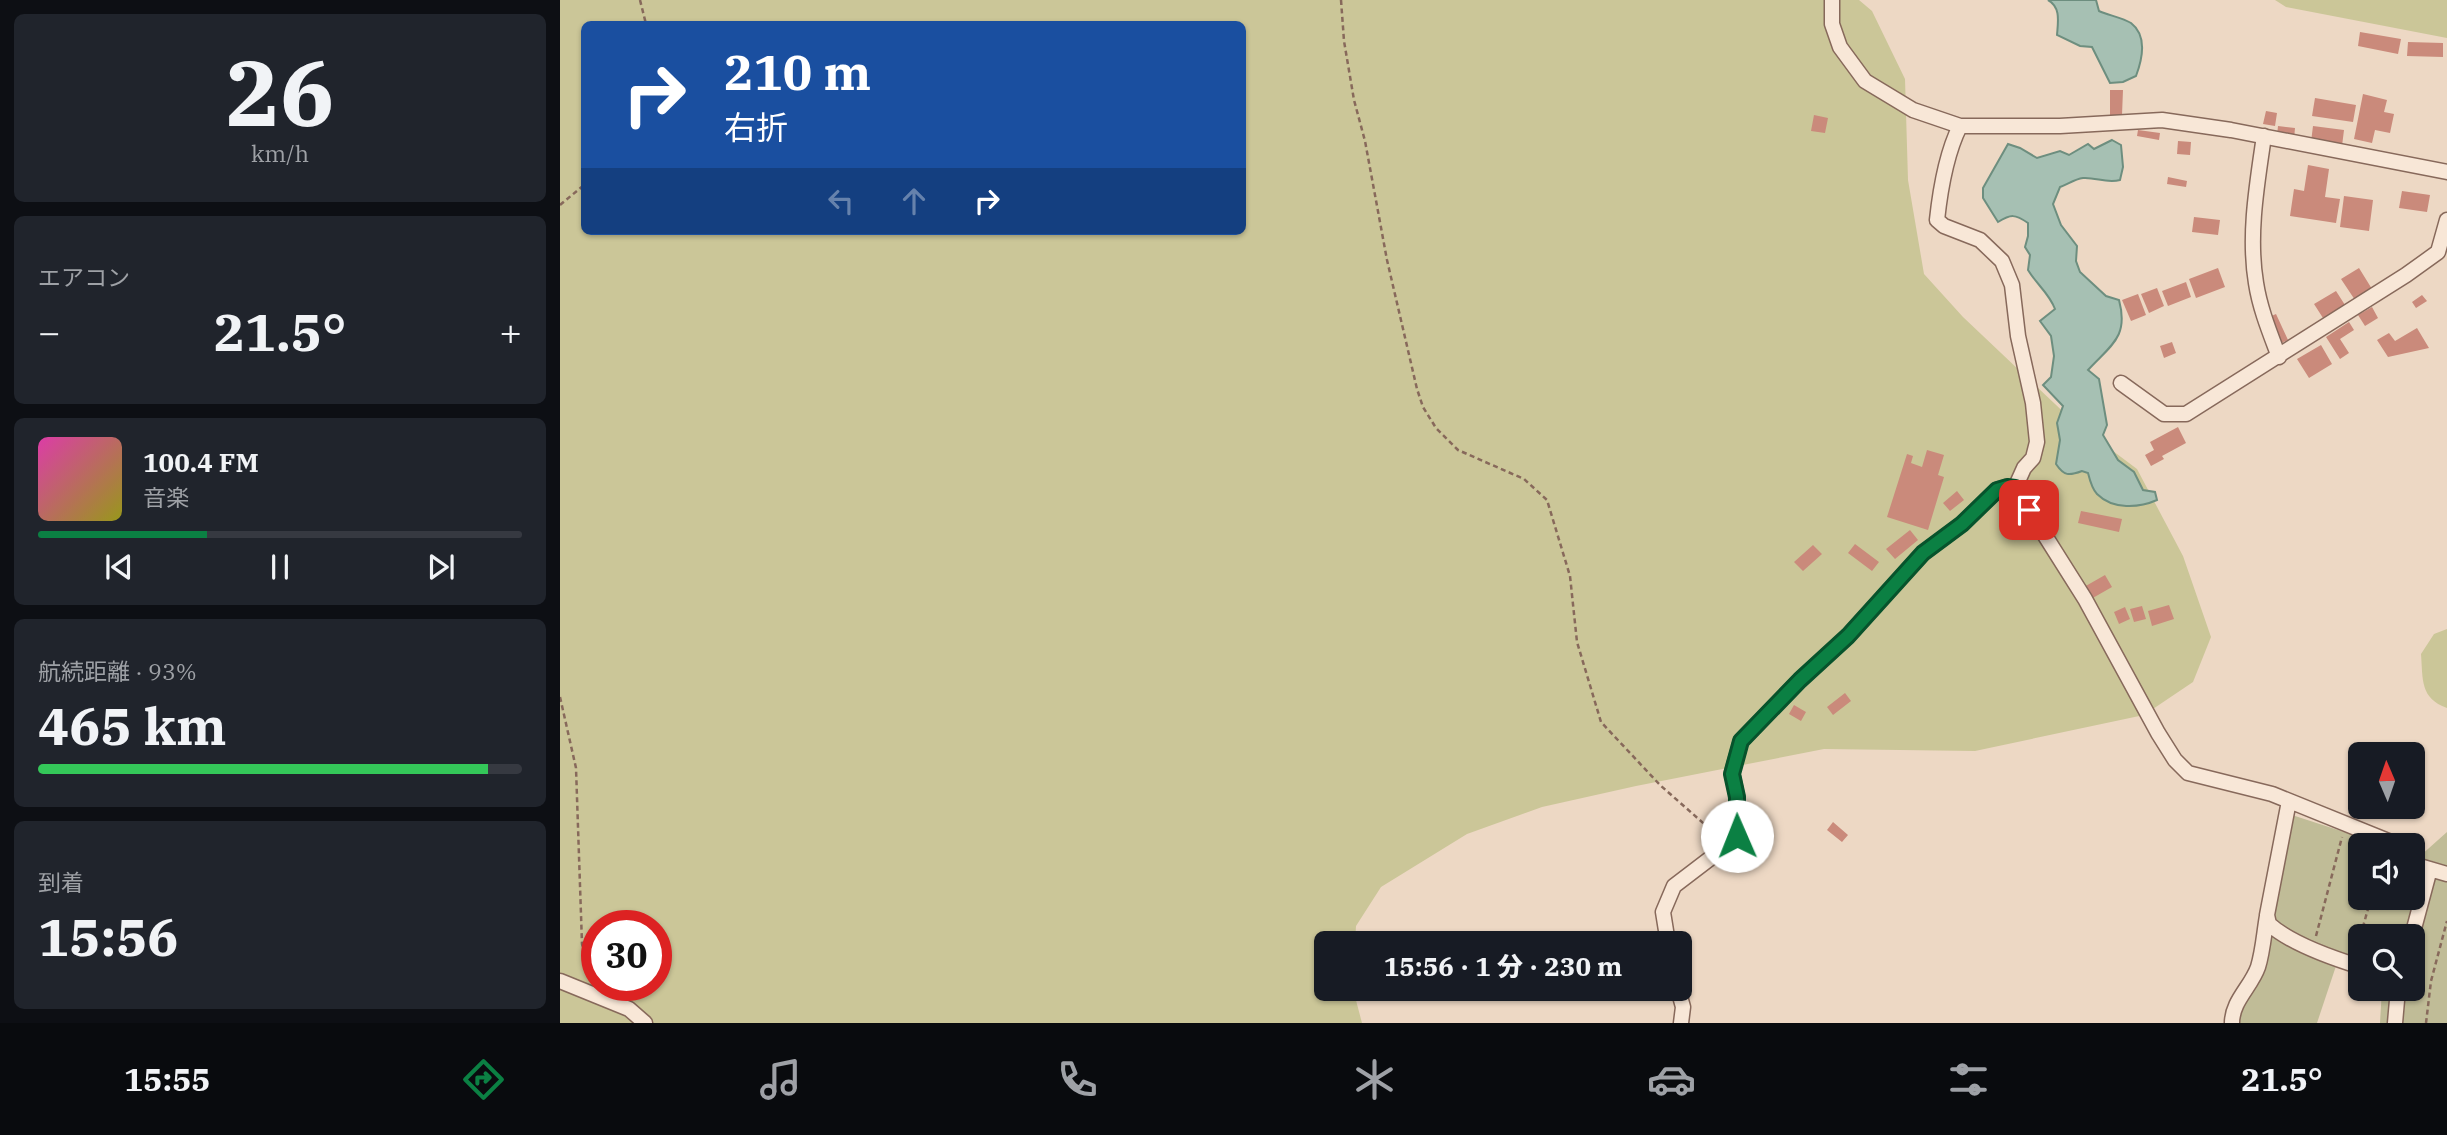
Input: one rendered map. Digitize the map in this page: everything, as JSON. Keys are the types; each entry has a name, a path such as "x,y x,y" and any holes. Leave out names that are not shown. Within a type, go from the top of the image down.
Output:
{"street":[{"path":"1832,0 1832,24 1840,47 1865,80 1913,110 1960,126 2060,126 2162,120 2264,136 2447,172"},
{"path":"1960,126 1955,136 1939,201 1937,220 1944,226 1980,240 2002,261 2012,285 2018,336 2033,403 2037,442 2033,458 2024,468 2015,488"},
{"path":"2264,136 2253,208 2256,282 2265,321 2279,357"},
{"path":"2121,383 2164,414 2186,414 2279,357 2438,252 2447,220"},
{"path":"1666,931 1663,912 1674,886 1712,857 1731,847 1737,836 1737,797 1732,774 1741,741 1770,709 1848,636 1923,553 1962,524 1997,490 2015,488"},
{"path":"2015,488 2085,599 2175,760 2188,773 2289,801 2368,833"},
{"path":"2232,1023 2232,1014 2258,966 2289,801"},
{"path":"2425,868 2447,874"},
{"path":"2415,924 2430,869"},
{"path":"2267,915 2269,924 2275,929 2348,962"},
{"path":"560,981 581,988"},
{"path":"612,1001 629,1009 646,1023"},
{"path":"1681,1001 1681,1023"},
{"path":"2395,1023 2398,1001"}],"path":[{"path":"640,0 645,21"},
{"path":"1341,0 1344,41 1354,100 1365,141 1387,260 1423,407 1436,428 1458,450 1524,479 1547,500 1570,576 1577,642 1601,722 1660,785 1731,847"},
{"path":"560,205 581,188"},
{"path":"560,696 576,768 581,910"},
{"path":"2313,948 2345,824"},
{"path":"2426,1023 2431,982 2447,921"}],"shaded area":[{"path":"560,0 1859,0 1872,11 1905,79 1908,180 1924,274 1963,317 2073,421 2137,469 2183,556 2211,637 2193,682 2144,715 1975,751 1824,749 1542,807 1467,834 1381,887 1356,926 1356,931 1314,931 1314,1001 1356,1001 1362,1023 560,1023"},
{"path":"2048,0 2096,0 2099,11 2131,23 2142,41 2142,56 2136,76 2123,82 2110,83 2092,47 2080,46 2057,35 2057,11"},
{"path":"2275,0 2447,0 2447,38 2286,7"},
{"path":"2112,140 2121,145 2123,167 2120,180 2077,179 2060,187 2053,204 2061,225 2077,246 2076,261 2080,272 2106,296 2119,300 2122,323 2120,332 2111,347 2088,370 2099,379 2107,425 2103,435 2118,460 2134,472 2143,490 2155,492 2157,500 2134,506 2118,505 2103,499 2094,490 2088,473 2082,471 2067,474 2056,464 2060,440 2057,423 2063,406 2043,385 2051,377 2054,356 2051,336 2040,321 2055,309 2050,298 2028,270 2030,255 2025,247 2028,223 2013,216 1998,222 1983,198 1983,188 2008,144 2037,158 2060,151 2069,155 2088,144 2094,149"},
{"path":"2447,629 2447,708 2438,704 2427,693 2421,654 2434,634"},
{"path":"2292,815 2348,833 2348,910 2425,910 2425,852 2447,832 2447,1023 2380,1023 2381,1001 2425,1001 2425,924 2348,924 2348,969 2336,966 2317,1023 2235,1023"}],"building":[{"path":"2360,32 2401,39 2398,54 2358,46"},
{"path":"2408,42 2443,43 2443,57 2407,56"},
{"path":"2110,90 2123,90 2122,115 2110,115"},
{"path":"2363,94 2387,100 2384,112 2394,114 2390,133 2375,130 2372,143 2354,139"},
{"path":"2315,98 2356,105 2353,122 2312,116"},
{"path":"2266,111 2277,113 2275,126 2263,124"},
{"path":"1814,115 1828,118 1825,133 1811,131"},
{"path":"2278,126 2295,128 2294,139 2277,136"},
{"path":"2313,126 2344,130 2342,146 2311,142"},
{"path":"2138,130 2160,133 2159,140 2137,136"},
{"path":"2178,141 2191,142 2190,155 2177,154"},
{"path":"2308,165 2329,169 2325,197 2340,199 2336,223 2290,216 2294,189 2304,191"},
{"path":"2168,177 2187,181 2186,187 2167,184"},
{"path":"2402,191 2430,195 2427,212 2399,208"},
{"path":"2344,196 2373,200 2369,231 2340,227"},
{"path":"2194,217 2220,220 2218,235 2192,232"},
{"path":"2218,268 2225,287 2196,298 2189,279"},
{"path":"2359,268 2372,289 2355,300 2341,279"},
{"path":"2186,282 2191,297 2168,306 2162,291"},
{"path":"2157,288 2164,306 2149,313 2141,294"},
{"path":"2336,291 2345,305 2323,318 2314,304"},
{"path":"2138,294 2146,315 2131,321 2122,300"},
{"path":"2422,295 2427,301 2416,308 2412,302"},
{"path":"2372,307 2378,318 2365,326 2358,315"},
{"path":"2276,314 2288,340 2281,343 2269,317"},
{"path":"2349,322 2354,330 2340,339 2349,353 2340,359 2326,337"},
{"path":"2417,328 2429,348 2388,357 2377,340 2389,333 2395,341"},
{"path":"2172,342 2176,353 2164,358 2160,346"},
{"path":"2321,345 2332,364 2309,378 2297,359"},
{"path":"2178,427 2186,443 2162,456 2164,459 2151,466 2145,455 2154,450 2150,442"},
{"path":"1927,450 1944,455 1938,475 1944,477 1928,530 1887,517 1907,454 1913,456 1911,463 1922,467"},
{"path":"1957,491 1964,500 1950,511 1943,503"},
{"path":"2081,511 2122,519 2119,532 2078,523"},
{"path":"1910,530 1918,540 1895,559 1886,549"},
{"path":"1855,544 1879,562 1872,571 1848,553"},
{"path":"1813,545 1822,554 1803,571 1794,562"},
{"path":"2105,575 2112,587 2091,599 2084,587"},
{"path":"2169,605 2174,619 2152,626 2148,611"},
{"path":"2142,606 2146,619 2134,622 2130,609"},
{"path":"2125,607 2130,619 2119,624 2114,612"},
{"path":"1845,693 1851,701 1833,715 1827,707"},
{"path":"1794,705 1806,712 1801,721 1789,714"},
{"path":"1833,822 1848,835 1842,842 1827,830"}],"route":[{"path":"1737,836 1737,797 1732,774 1741,741 1760,719 1848,636 1923,553 1962,524 1997,490 2015,488 2029,510"}]}
